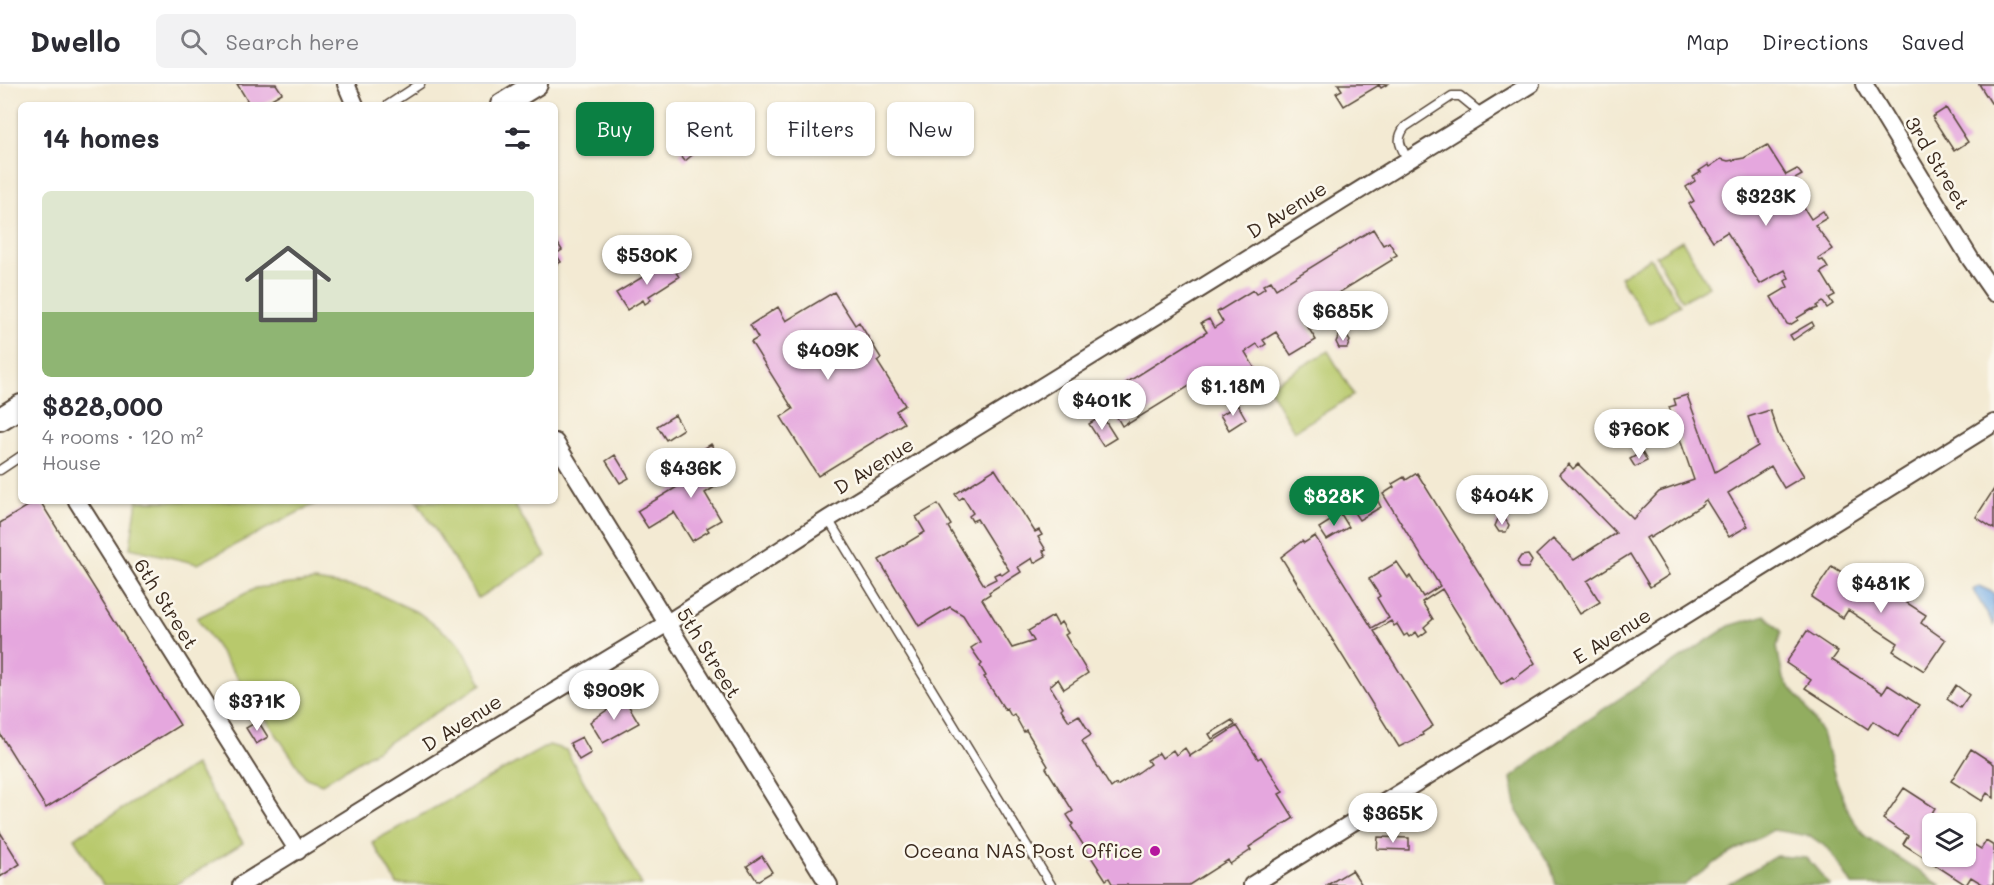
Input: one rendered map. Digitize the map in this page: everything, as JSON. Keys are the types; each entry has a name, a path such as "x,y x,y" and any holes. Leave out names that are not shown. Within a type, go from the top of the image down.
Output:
{"main road":[{"path":"507,102 536,84"},
{"path":"0,419 18,409"}],"street":[{"path":"345,84 354,102"},
{"name":"D Avenue","path":"241,885 666,624 828,519 1531,84"},
{"name":"3rd Street","path":"1864,84 1971,260 1994,293"},
{"name":"E Avenue","path":"1252,885 1994,423"},
{"name":"5th Street","path":"558,447 829,885"},
{"name":"6th Street","path":"78,504 298,850"}],"lane":[{"path":"393,102 420,84"},
{"path":"1408,160 1398,142 1400,133 1405,127 1452,96 1460,96 1482,114"},
{"path":"0,470 18,458"},
{"path":"828,519 1051,885"}],"green space":[{"path":"1682,240 1709,286 1682,301 1656,256"},
{"path":"1650,258 1680,305 1649,324 1620,277"},
{"path":"1328,351 1354,395 1294,431 1268,387"},
{"path":"137,504 314,504 198,564 130,548"},
{"path":"419,504 514,504 546,556 478,598"},
{"path":"315,581 367,589 419,613 460,644 482,684 322,784 306,778 197,618 256,588"},
{"path":"1765,615 1781,631 1777,647 1783,679 1804,704 1822,733 1835,777 1851,817 1865,836 1940,885 1852,885 1829,849 1810,836 1773,830 1725,856 1684,885 1556,885 1551,867 1517,811 1511,778 1575,728 1729,626"},
{"path":"549,745 566,750 642,885 397,884 372,842"},
{"path":"195,765 243,843 175,885 103,885 74,838"},
{"path":"1776,856 1807,858 1830,885 1727,885"}],"water":[{"path":"1979,586 1994,593 1994,626 1973,590"}],"building":[{"path":"237,84 276,84 282,93 266,102 248,102"},
{"path":"1338,84 1388,84 1381,88 1379,85 1344,106 1336,93 1342,90"},
{"path":"1979,84 1994,84 1994,102 1991,103"},
{"path":"1946,108 1968,142 1954,151 1932,117"},
{"path":"1767,145 1786,175 1797,169 1802,175 1793,180 1807,202 1802,205 1811,219 1823,211 1827,218 1815,225 1833,249 1818,259 1823,260 1828,268 1821,272 1835,295 1829,298 1833,304 1827,308 1823,302 1817,306 1818,308 1797,318 1798,320 1790,325 1787,324 1771,297 1788,287 1785,281 1789,278 1785,270 1760,284 1727,232 1713,241 1689,204 1694,201 1686,187 1695,181 1693,177 1701,172 1699,171 1708,165 1709,167 1721,159 1728,161 1744,158"},
{"path":"681,156 691,156 685,161"},
{"path":"1373,229 1383,245 1389,242 1397,255 1301,316 1316,340 1291,355 1276,332 1263,340 1266,344 1260,348 1257,344 1245,352 1259,375 1234,391 1220,367 1122,426 1114,412 1119,409 1110,393 1207,332 1201,323 1209,319 1214,328 1223,322 1217,312 1253,290 1256,294 1265,288 1263,285 1271,281 1276,289"},
{"path":"669,261 679,277 649,296 651,300 645,304 643,300 627,310 616,293"},
{"path":"834,292 855,325 859,322 881,358 877,361 905,405 896,411 904,423 818,476 781,417 793,409 751,342 758,338 750,325 778,307 786,321"},
{"path":"1812,322 1814,326 1793,340 1790,335"},
{"path":"1339,335 1346,335 1350,341 1347,348 1339,348 1336,342"},
{"path":"1687,395 1715,472 1758,446 1748,417 1770,410 1779,436 1804,476 1784,488 1771,466 1728,493 1748,526 1729,537 1706,500 1704,504 1650,538 1649,536 1646,538 1669,575 1650,587 1630,554 1587,581 1600,602 1580,614 1555,574 1536,555 1553,539 1574,560 1616,533 1559,474 1569,464 1573,469 1578,464 1633,519 1659,492 1694,480 1669,407 1676,405 1674,399"},
{"path":"1238,405 1246,419 1229,430 1220,415"},
{"path":"675,415 683,429 666,440 657,426"},
{"path":"1102,416 1116,438 1103,446 1089,424"},
{"path":"711,444 731,477 705,493 721,520 707,528 709,531 692,541 674,512 648,528 637,511 707,469 697,453"},
{"path":"1642,452 1647,461 1635,467 1630,459"},
{"path":"615,455 629,478 620,483 606,461"},
{"path":"995,469 1035,532 1039,530 1042,535 1038,537 1046,550 1043,551 1046,556 1034,563 1032,558 1018,567 1021,572 982,599 1012,648 1034,641 1028,631 1053,616 1058,625 1061,622 1068,633 1065,635 1088,673 1064,689 1058,679 1050,686 1069,721 1079,715 1091,735 1082,741 1111,788 1150,764 1147,760 1159,753 1162,758 1173,750 1176,755 1185,748 1190,756 1237,726 1258,759 1261,757 1283,792 1279,794 1294,818 1249,847 1251,850 1230,864 1228,860 1189,885 1113,885 1109,878 1106,880 1071,826 1073,824 1067,815 1073,811 1046,768 1048,766 1026,730 1024,732 1014,714 1011,716 1007,709 1005,710 984,677 986,676 980,666 982,664 971,648 980,642 963,615 950,607 919,626 879,560 925,532 916,517 938,504 951,525 948,527 984,585 996,579 994,575 1000,572 1002,575 1009,570 977,519 972,521 969,516 973,513 963,497 959,500 955,494"},
{"path":"1417,473 1535,663 1514,679 1512,677 1501,684 1442,589 1422,602 1433,619 1424,627 1427,631 1419,637 1416,632 1409,637 1407,634 1404,636 1397,624 1394,626 1391,621 1374,631 1433,726 1422,733 1423,735 1399,747 1281,557 1302,541 1304,543 1315,536 1372,628 1389,618 1377,598 1380,596 1369,579 1397,562 1408,578 1410,576 1423,597 1440,586 1383,494 1394,487 1392,484 1404,477 1406,480"},
{"path":"1994,489 1994,529 1976,517"},
{"path":"1374,494 1381,507 1359,520 1351,508"},
{"path":"31,504 42,504 180,725 46,808 0,734 0,523"},
{"path":"1341,514 1349,527 1327,540 1319,528"},
{"path":"1498,519 1505,519 1509,525 1506,532 1499,532 1495,526"},
{"path":"1528,555 1532,561 1528,568 1521,568 1517,562 1521,556"},
{"path":"1832,566 1857,582 1862,574 1926,615 1921,623 1945,640 1924,671 1893,651 1898,643 1848,610 1843,618 1811,597"},
{"path":"1807,631 1838,652 1832,660 1883,693 1888,685 1919,705 1898,737 1873,721 1868,729 1805,688 1811,680 1786,663"},
{"path":"1956,685 1969,695 1960,708 1947,699"},
{"path":"624,698 639,723 603,743 590,722"},
{"path":"1232,720 1235,725 1212,739 1209,734"},
{"path":"258,721 268,737 256,744 246,728"},
{"path":"582,737 591,753 579,760 570,743"},
{"path":"1971,749 1994,764 1994,798 1987,793 1982,801 1951,781"},
{"path":"1904,788 1935,808 1932,813 1922,813 1922,856 1903,844 1908,836 1883,819"},
{"path":"0,832 20,864 0,877"},
{"path":"1378,837 1409,838 1409,850 1377,849"},
{"path":"1986,841 1994,846 1994,885 1984,885 1971,877 1966,885 1938,867 1976,867 1976,846 1981,849"},
{"path":"762,856 772,872 757,881 747,866"},
{"path":"1352,870 1362,885 1327,885"}],"place":[{"name":"Oceana NAS Post Office","path":"1155,851"}]}
